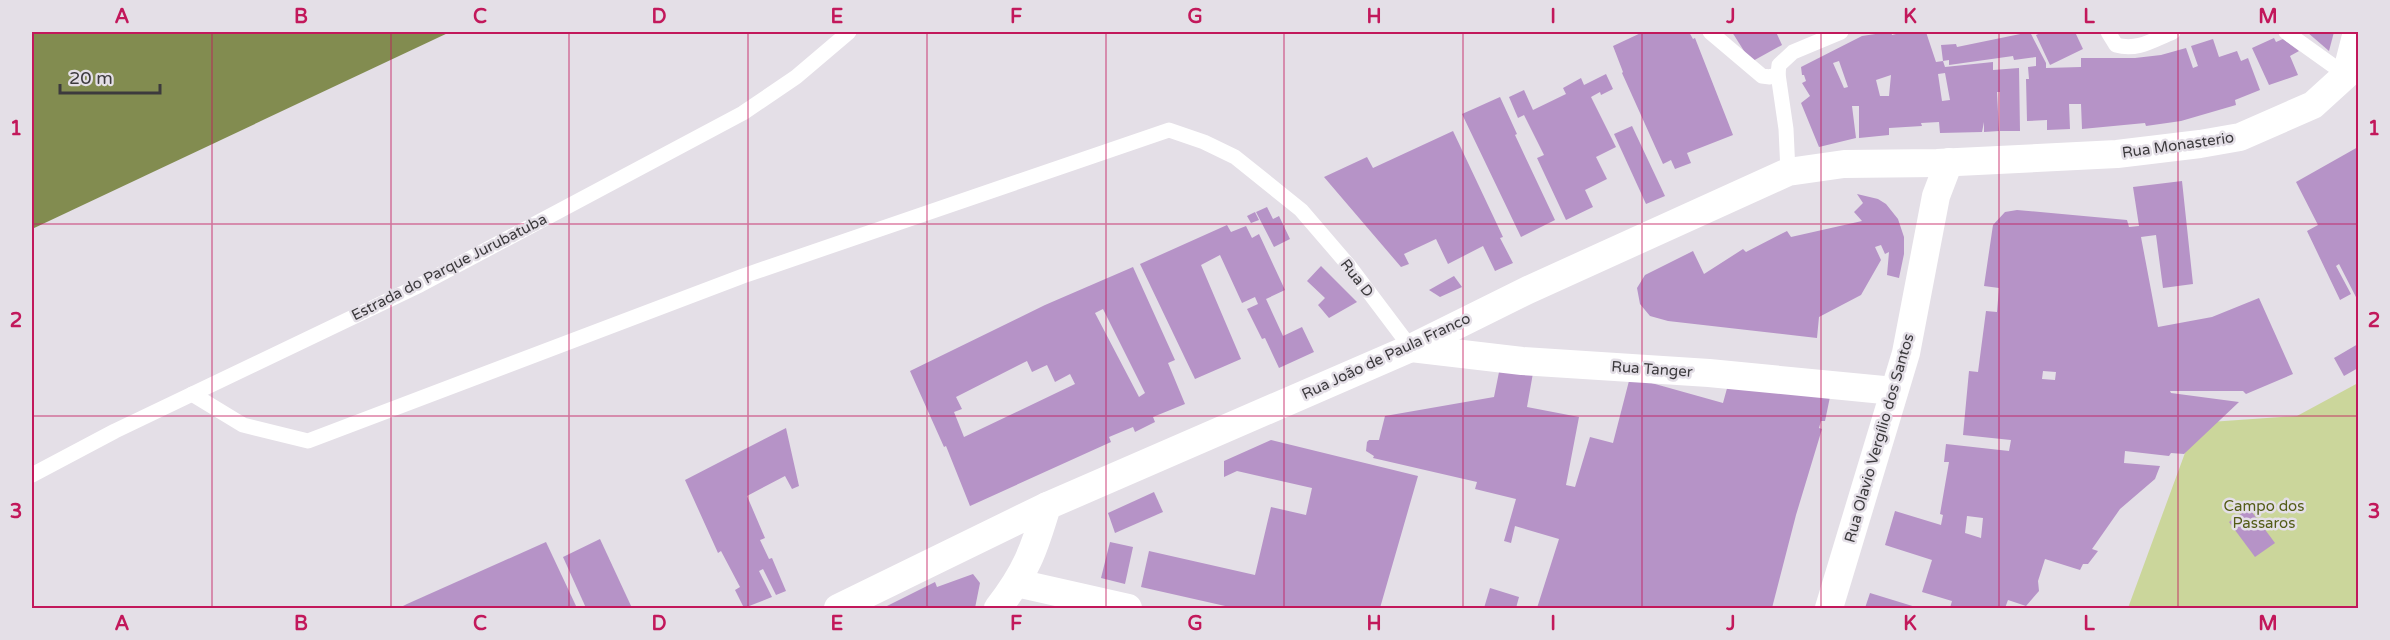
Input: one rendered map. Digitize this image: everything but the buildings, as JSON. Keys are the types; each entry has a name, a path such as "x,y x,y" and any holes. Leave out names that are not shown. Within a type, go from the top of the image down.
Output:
{"street":[{"path":"2346,75 2356,32"},
{"name":"Rua Monasterio","path":"1949,162 2117,154 2200,144 2240,136 2313,105 2346,75"},
{"name":"Rua João de Paula Franco","path":"838,609 1047,506 1411,348 1528,290 1788,172 1844,164 1949,162"},
{"name":"Rua Olavio Vergílio dos Santos","path":"1829,609 1906,353 1936,196 1949,162"},
{"name":"Rua Tanger","path":"1411,348 1522,361 1709,373 1894,391"},
{"path":"998,609 1017,583 1032,554 1047,506"},
{"path":"1017,583 1128,609"}],"lane":[{"name":"Estrada do Parque Jurubatuba","path":"32,475 115,431 420,285 743,114 796,77 849,32"},
{"path":"1710,32 1762,76 1770,77 1778,74"},
{"path":"1788,172 1779,65 1793,52 1841,32"},
{"path":"2108,32 2116,45 2127,48 2138,47 2173,32"},
{"path":"2286,32 2346,75"},
{"name":"Rua D","path":"192,394 243,425 308,441 743,276 1168,130 1204,142 1235,157 1301,210 1350,267 1411,348"}],"green space":[{"name":"Campo dos Passaros","path":"2358,383 2358,608 2128,608 2196,423 2297,416"}],"shaded area":[{"path":"32,32 450,32 32,229"}]}
